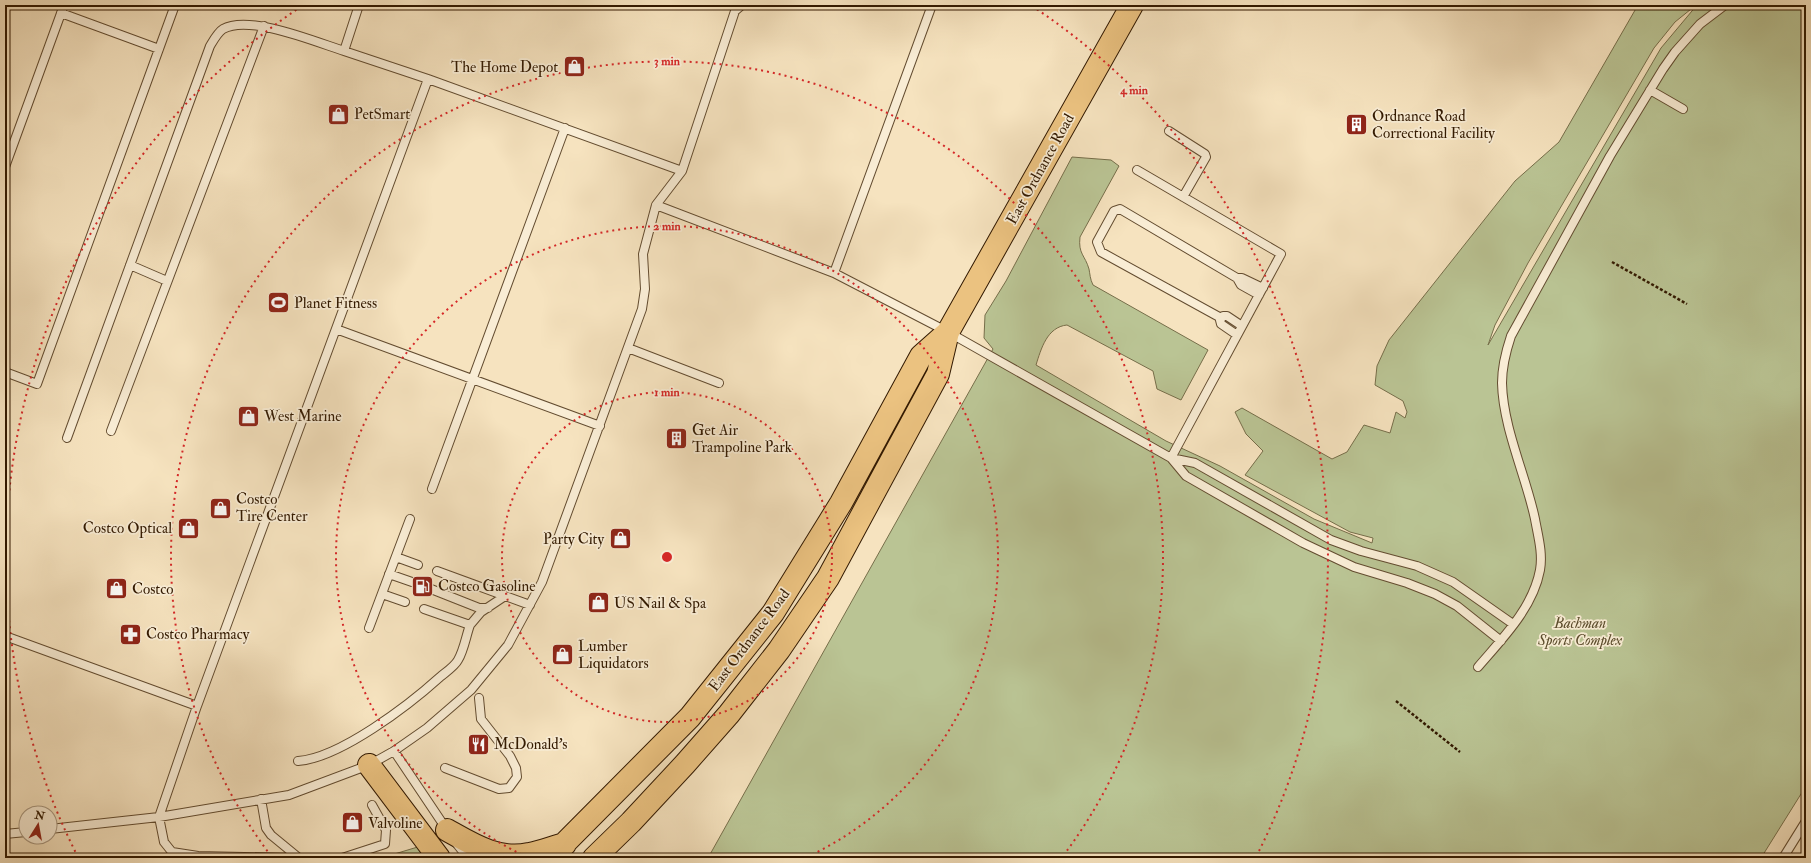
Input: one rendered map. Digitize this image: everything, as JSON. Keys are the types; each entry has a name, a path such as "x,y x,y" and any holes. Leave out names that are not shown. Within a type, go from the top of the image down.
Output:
{"main road":[{"name":"East Ordnance Road","path":"594,858 631,822 729,714 779,650 828,578 938,374 948,332 1132,5"},
{"name":"East Ordnance Road","path":"550,858 690,717 773,614 841,503 921,356 948,332"},
{"path":"369,765 439,858"},
{"path":"447,830 476,847 493,853 510,856 528,855 566,843"}],"lane":[{"path":"5,167 64,5"},
{"path":"5,372 38,384 175,5"},
{"path":"344,51 359,5"},
{"path":"58,828 159,817 288,795 369,765 394,751 427,728 471,690 508,645 542,582 642,309 645,289 643,254 656,205 682,171 735,11 742,5"},
{"path":"834,273 932,5"},
{"path":"1478,667 1501,641 1524,607 1540,571 1540,549 1533,512 1505,408 1502,383 1506,350 1520,317 1610,156 1663,68 1700,24 1725,5"},
{"path":"61,13 159,49"},
{"path":"67,438 210,46 222,29 241,24 264,26 428,79 682,171"},
{"path":"111,430 264,26"},
{"path":"299,858 198,856 172,852 164,842 159,817 197,706 428,79"},
{"path":"1650,90 1683,109"},
{"path":"432,489 565,128"},
{"path":"1169,131 1205,154 1206,158 1183,197"},
{"path":"1137,170 1281,254 1171,458"},
{"path":"656,205 834,273 948,332 1171,458 1195,463 1331,540 1361,551 1417,566 1442,576 1464,588 1513,624"},
{"path":"1222,318 1101,252 1097,242 1114,211 1120,209 1237,278 1241,285 1261,292"},
{"path":"130,265 167,281"},
{"path":"1222,318 1223,316 1227,316 1242,326"},
{"path":"1222,318 1221,324 1237,335"},
{"path":"336,329 600,426"},
{"path":"628,348 719,383"},
{"path":"1171,458 1186,476 1298,540 1354,567 1407,583 1436,594 1457,606 1501,641"},
{"path":"369,628 410,519"},
{"path":"396,557 418,565"},
{"path":"437,571 530,605"},
{"path":"389,574 412,582"},
{"path":"431,589 479,608 488,608"},
{"path":"382,594 405,602"},
{"path":"298,761 310,760 344,745 382,722 421,694 458,661 470,625 481,612 505,596"},
{"path":"424,609 470,625"},
{"path":"5,636 197,706"},
{"path":"445,768 499,789 509,788 517,777 516,768 510,756 482,719 479,698"},
{"path":"394,751 447,830 468,858"},
{"path":"261,799 266,828 271,835 299,858"},
{"path":"342,858 385,844 386,830 372,805"},
{"path":"1783,858 1806,821"},
{"path":"5,834 18,833"}],"path":[{"path":"1612,262 1687,304"},
{"path":"1396,701 1460,752"}],"green space":[{"name":"Bachman Sports Complex","path":"1638,5 1696,5 1675,22 1654,48 1528,263 1495,325 1488,345 1661,48 1697,5 1806,5 1806,786 1761,858 708,858 993,349 984,338 985,315 1006,281 1072,157 1111,160 1119,166 1080,237 1081,251 1089,269 1093,285 1208,350 1181,400 1157,389 1153,371 1067,325 1054,330 1050,334 1040,352 1036,365 1166,441 1220,466 1314,519 1372,543 1373,538 1350,532 1245,475 1263,451 1246,434 1235,412 1242,408 1332,459 1347,452 1364,425 1390,433 1396,412 1405,418 1407,412 1403,401 1375,385 1377,366 1389,340 1515,181 1559,142"},
{"path":"421,846 430,858 381,858"}],"place":[{"name":"The Home Depot","path":"574,67"},
{"name":"PetSmart","path":"339,114"},
{"name":"Ordnance Road Correctional Facility","path":"1356,125"},
{"name":"Planet Fitness","path":"278,303"},
{"name":"West Marine","path":"248,416"},
{"name":"Get Air Trampoline Park","path":"676,439"},
{"name":"Costco Tire Center","path":"221,508"},
{"name":"Costco Optical","path":"188,528"},
{"name":"Party City","path":"620,539"},
{"name":"Costco Gasoline","path":"422,586"},
{"name":"Costco","path":"117,589"},
{"name":"US Nail & Spa","path":"599,603"},
{"name":"Costco Pharmacy","path":"131,634"},
{"name":"Lumber Liquidators","path":"563,655"},
{"name":"McDonald's","path":"478,744"},
{"name":"Valvoline","path":"352,823"}]}
